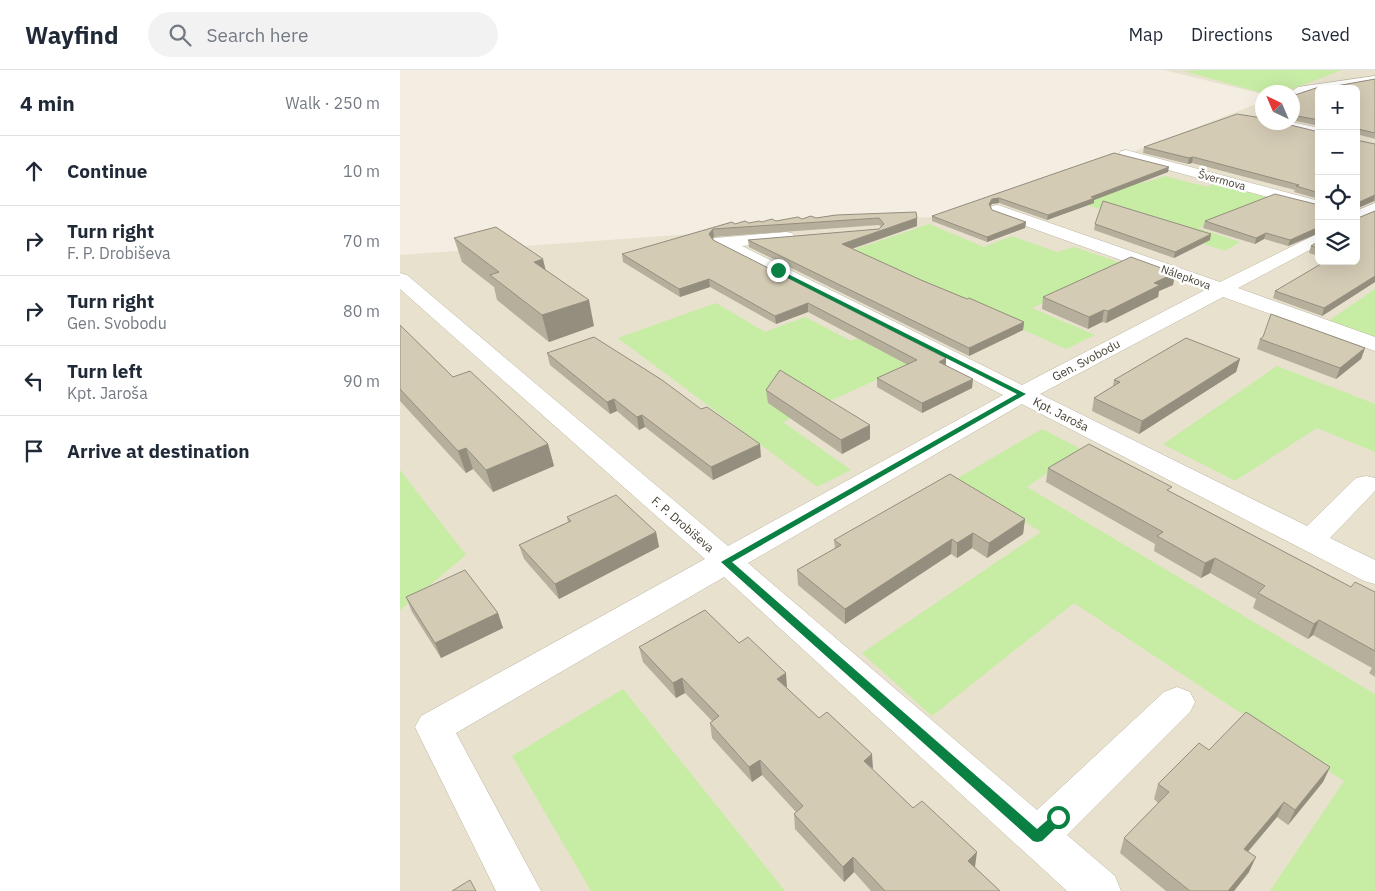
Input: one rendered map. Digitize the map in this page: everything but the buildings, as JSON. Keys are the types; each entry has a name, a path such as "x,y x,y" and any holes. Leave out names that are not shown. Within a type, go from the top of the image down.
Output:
{"street":[{"path":"1300,91 1375,79"},
{"path":"1300,127 1315,131"},
{"name":"Švermova","path":"1126,154 1315,205"},
{"path":"1362,218 1375,208"},
{"name":"Nálepkova","path":"998,210 1375,344"},
{"name":"Kpt. Jaroša","path":"806,236 721,242 1375,573"},
{"name":"Gen. Svobodu","path":"519,891 434,727 1022,394 1315,240"},
{"name":"F. P. Drobiševa","path":"400,279 726,562 1098,891"},
{"path":"1311,540 1366,484"},
{"path":"1037,837 1177,702"}],"shaded area":[{"path":"1164,70 1375,70 1375,891 400,891 400,255 971,214 1255,105 1255,130 1300,130 1300,85 1255,85 1255,92"}],"green space":[{"path":"1342,70 1300,86 1255,85 1255,91 1184,71"},
{"path":"1092,169 1143,183 1165,176 1207,187 1217,183 1268,197 1198,228 1240,242 1225,251 1039,189"},
{"path":"929,224 984,247 1012,236 1057,252 1074,247 1127,265 1032,308 1095,335 1066,349 847,252"},
{"path":"1375,289 1375,338 1327,322"},
{"path":"716,303 765,332 805,317 851,341 873,331 925,358 783,422 851,470 817,487 618,338"},
{"path":"1277,366 1375,404 1375,452 1317,428 1235,481 1163,444"},
{"path":"1042,429 1081,449 1027,487 1375,694 1375,891 1270,891 1344,781 1074,603 932,716 862,653 1041,532 956,479"},
{"path":"400,470 466,555 400,610"},
{"path":"623,689 785,891 591,891 512,756"}],"route":[{"path":"778,270 1022,394 726,562 1037,837 1058,817"}]}
